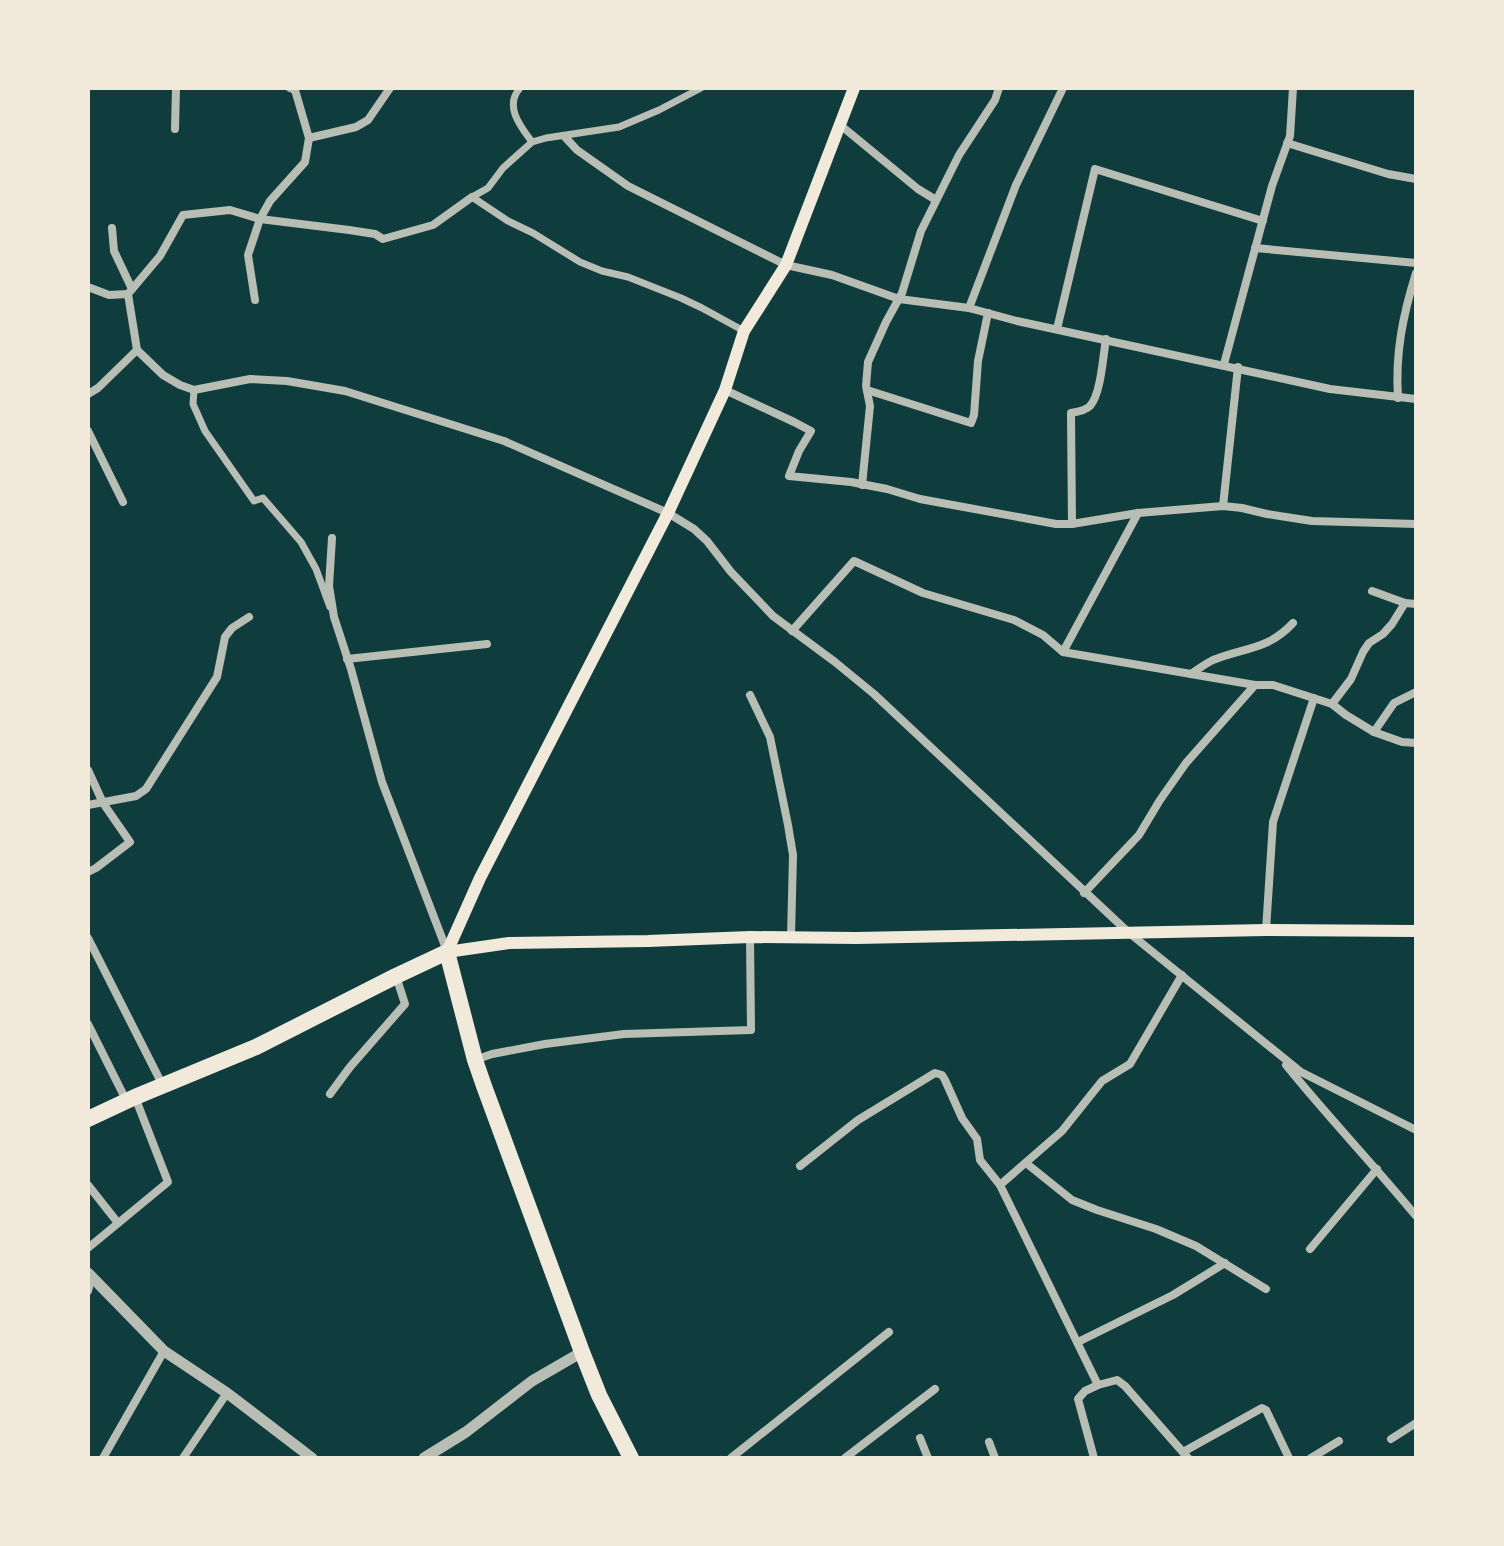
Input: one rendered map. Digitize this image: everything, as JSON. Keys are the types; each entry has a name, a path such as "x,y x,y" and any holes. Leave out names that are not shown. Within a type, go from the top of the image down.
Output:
{"highway":[{"path":"88,1119 256,1047 447,952 475,1060 582,1352 599,1395 631,1458"}],"main road":[{"path":"447,952 480,878 668,513 725,390 744,331 786,265 854,88"},
{"path":"447,952 509,943 750,937 1416,931"}],"street":[{"path":"175,129 176,88"},
{"path":"255,300 248,255 260,219 270,201 305,162 309,138 295,90 290,88"},
{"path":"309,138 356,127 368,120 390,88"},
{"path":"520,88 513,104 517,120 532,142"},
{"path":"88,287 109,295 130,292 160,256 183,215 230,210 260,219 375,234 383,239 433,225 488,188 503,168 532,142 619,127 701,88"},
{"path":"862,485 870,406 868,362 899,299 921,231 959,155 995,100 999,88"},
{"path":"969,308 1016,185 1063,88"},
{"path":"1224,364 1255,248 1290,136 1293,88"},
{"path":"839,124 918,189 936,200"},
{"path":"564,136 577,150 628,186 786,265 842,279 899,299 969,308 1330,389 1416,399"},
{"path":"1287,143 1388,174 1416,179"},
{"path":"1057,329 1095,169 1263,221"},
{"path":"472,197 580,262 659,289 744,331"},
{"path":"112,228 114,251 130,292 137,350 163,375 194,390 250,379 287,381 345,391 504,441 668,513 694,529 752,596 874,694 1128,932 1301,1072 1416,1130"},
{"path":"1255,248 1416,263"},
{"path":"1398,398 1396,375 1403,316 1416,273"},
{"path":"867,390 971,423 978,361 988,313"},
{"path":"1072,524 1071,413 1092,403 1106,339"},
{"path":"88,394 137,350"},
{"path":"1223,506 1238,367"},
{"path":"194,390 193,404 205,431 254,501 263,498 301,542 316,569 334,617 382,782 447,952"},
{"path":"725,390 811,431 789,476 887,489 920,499 1056,524 1223,506 1312,521 1416,524"},
{"path":"88,431 123,502"},
{"path":"1063,652 1138,513"},
{"path":"332,538 329,586 334,617"},
{"path":"792,631 854,561 923,593 1014,620 1043,635 1063,652 1255,685 1273,685 1332,704 1374,732 1402,742 1416,743"},
{"path":"1372,591 1416,604"},
{"path":"1332,704 1351,679 1369,643 1392,624 1405,603"},
{"path":"88,805 136,796 146,789 217,677 225,637 232,628 249,617"},
{"path":"1191,674 1210,661 1272,641 1293,623"},
{"path":"347,659 487,644"},
{"path":"1084,893 1139,835 1186,763 1255,685"},
{"path":"1374,732 1394,703 1416,692"},
{"path":"750,695 770,737 788,825 793,855 791,937"},
{"path":"1266,930 1273,822 1314,698"},
{"path":"88,770 103,803 130,842 88,872"},
{"path":"475,1060 545,1044 624,1034 751,1030 750,937"},
{"path":"88,938 163,1086"},
{"path":"1000,1185 1062,1131 1102,1081 1130,1064 1182,975"},
{"path":"330,1094 405,1004 396,976"},
{"path":"88,1024 131,1100 168,1182 88,1248"},
{"path":"1273,1049 1416,1216"},
{"path":"800,1166 858,1120 935,1073 942,1075 962,1118 977,1139 980,1160 1000,1185 1098,1385"},
{"path":"1026,1163 1072,1200 1196,1246 1266,1289"},
{"path":"1310,1249 1377,1169"},
{"path":"88,1185 118,1223"},
{"path":"1078,1342 1173,1295 1225,1263"},
{"path":"88,1291 90,1275"},
{"path":"90,1275 164,1351 227,1393 312,1458"},
{"path":"731,1458 889,1332"},
{"path":"103,1458 164,1351"},
{"path":"424,1458 466,1432 532,1381 582,1352"},
{"path":"1094,1458 1078,1399 1085,1391 1117,1380 1185,1455 1262,1408 1266,1410 1289,1458"},
{"path":"845,1458 935,1389"},
{"path":"183,1458 227,1393"},
{"path":"1391,1439 1416,1423"},
{"path":"920,1438 928,1458"},
{"path":"1311,1458 1339,1441"},
{"path":"989,1442 995,1458"}]}
